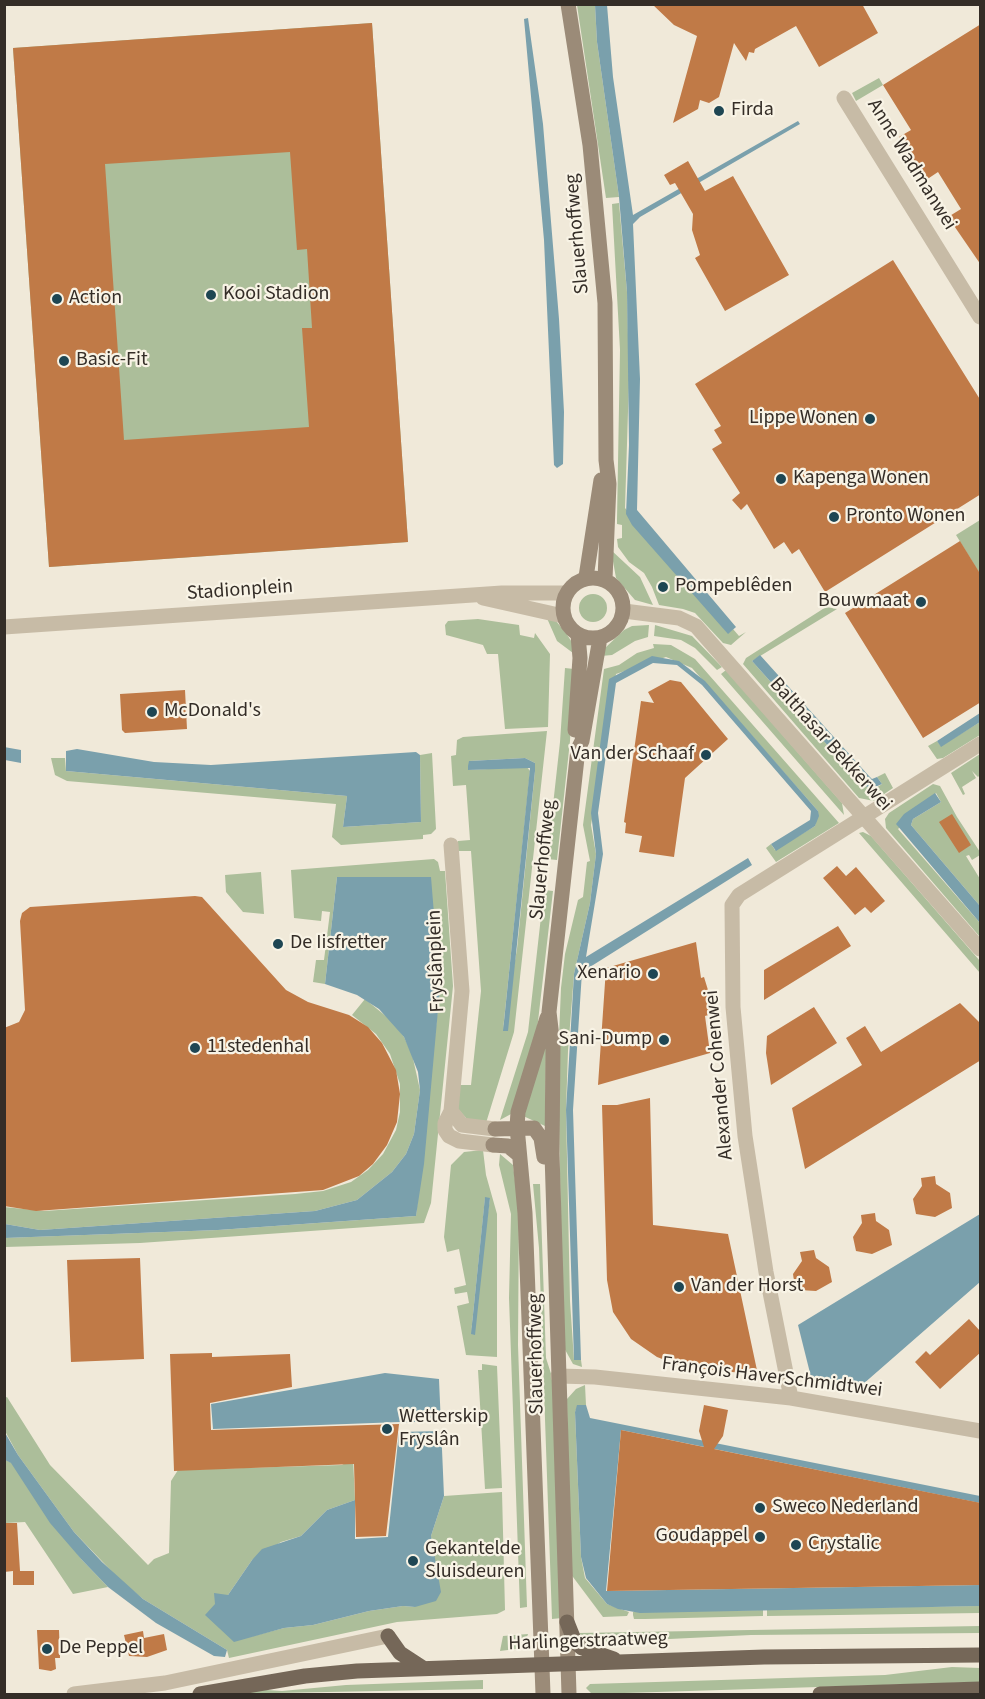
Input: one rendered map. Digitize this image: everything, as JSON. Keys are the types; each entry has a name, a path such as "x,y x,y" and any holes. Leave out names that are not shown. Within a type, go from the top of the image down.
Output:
{"main road":[{"name":"Slauerhoffweg","path":"568,4 600,225 608,371 606,460 609,484 605,579"},
{"name":"Slauerhoffweg","path":"586,577 606,460"},
{"path":"586,577 605,579 616,587 622,598 624,610 620,623 600,638 578,635 569,627 563,616 562,604 566,593 575,583 586,577"},
{"name":"Slauerhoffweg","path":"578,635 580,658 574,740 578,749"},
{"name":"Slauerhoffweg","path":"543,1695 525,1213 517,1127 518,1112 549,1012 578,749 582,741 600,638"},
{"name":"Slauerhoffweg","path":"549,1012 553,1046 552,1185 569,1695"},
{"path":"495,1129 517,1127 534,1128 538,1131 543,1147 544,1174 552,1185"},
{"path":"493,1145 508,1146 519,1155"},
{"path":"567,1622 575,1642 582,1648 619,1662"},
{"path":"388,1636 400,1653 423,1668"},
{"name":"Harlingerstraatweg","path":"200,1695 314,1675 423,1668 888,1655 981,1655"},
{"path":"820,1695 981,1689"}],"street":[{"name":"Anne Wadmanwei","path":"844,98 981,316"},
{"name":"Stadionplein","path":"4,627 477,596 566,593"},
{"name":"Stadionplein","path":"477,596 563,616"},
{"name":"Balthasar Bekkerwei","path":"624,610 678,618 696,626 981,949"},
{"name":"Alexander Cohenwei","path":"791,1398 766,1272 745,1136 733,1007 730,911 739,895 981,744"},
{"name":"Fryslânplein","path":"451,845 462,991 451,1111 444,1127 449,1136 467,1143 493,1145"},
{"path":"451,1111 462,1125 495,1129"},
{"name":"François HaverSchmidtwei","path":"558,1376 595,1377 791,1398 981,1431"},
{"path":"74,1695 165,1683 388,1636"}],"green space":[{"path":"577,5 595,5 597,42 619,197 606,198"},
{"name":"Kooi Stadion","path":"372,23 408,542 49,567 13,48"},
{"path":"879,78 883,85 856,101 852,93"},
{"path":"619,203 627,292 629,379 625,508 728,633 733,629 739,636 746,632 731,645 723,643 695,613 659,605 644,573 629,562 618,547 617,539 622,538 622,525 617,524 620,350 612,204"},
{"path":"980,520 980,574 956,535"},
{"path":"611,550 640,577 653,605 635,600 616,578"},
{"path":"593,594 603,598 607,608 603,618 593,622 583,618 579,608 583,598"},
{"path":"826,607 837,609 752,661 864,786 876,788 882,784 877,777 885,773 893,788 874,801 859,798 743,664 746,658"},
{"path":"546,616 556,621 566,633 575,647 573,653 557,641"},
{"path":"478,619 519,625 520,635 534,638 535,633 550,654 548,727 505,729 498,654 487,654 483,645 446,635 445,625 448,621"},
{"path":"649,625 648,637 635,641 612,655 601,656 605,648 624,630 632,626"},
{"path":"655,625 692,636 722,667 717,670 695,648 681,640 654,636"},
{"path":"653,644 671,645 695,659 839,823 776,862 766,848 771,844 775,850 815,826 818,811 692,668 666,657 616,674 591,825 596,854 590,903 574,974 568,1051 566,1110 570,1301 574,1360 581,1360 582,1367 573,1364 563,1346 558,1060 561,988 565,954 578,900 583,897 587,862 590,861 583,825 604,669 619,665 637,653 654,648"},
{"path":"565,668 574,669 570,741 557,860 547,859 560,742"},
{"path":"726,670 842,803 844,815 721,674"},
{"path":"980,722 980,735 943,758 937,759 928,746 937,741 941,746"},
{"path":"547,731 514,1032 486,1123 467,1119 458,1109 459,1085 471,1085 481,991 471,851 458,851 458,841 470,840 466,785 453,786 451,756 456,755 457,740 463,737","holes":["525,758 535,763 517,949 503,1030 530,771 527,767 469,770 469,761"]},
{"path":"432,753 436,829 431,834 423,835 423,839 341,845 332,837 336,804 67,781 55,775 51,758 65,758 66,771 347,796 343,827 421,822 420,755"},
{"path":"980,754 980,775 978,777 972,771 976,778 962,787 965,794 963,795 951,773"},
{"path":"933,784 940,786 980,852 980,855 972,860 969,855 966,856 980,879 980,906 911,825 913,819 941,802 936,793 898,829 980,923 980,937 886,828 885,819 889,813"},
{"path":"863,832 871,836 980,961 980,973 859,833"},
{"path":"434,859 438,862 440,871 445,871 453,986 431,1203 424,1223 140,1243 5,1247 4,1238 218,1230 416,1216 440,988 337,877 325,984 313,982 316,960 324,960 330,912 322,911 321,921 294,918 291,870"},
{"path":"261,872 264,914 243,912 226,892 225,875"},
{"path":"544,890 553,891 537,1030 511,1114 500,1120 528,1032"},
{"path":"365,999 393,1022 404,1037 412,1054 420,1090 414,1134 406,1154 392,1172 357,1200 315,1211 40,1230 5,1224 4,1207 44,1211 295,1194 323,1191 351,1182 368,1170 383,1154 396,1130 400,1112 400,1084 390,1054 376,1034 352,1015"},
{"path":"546,1045 545,1126 521,1115"},
{"path":"483,1150 486,1175 497,1214 497,1357 466,1355 457,1306 469,1303 467,1292 455,1294 454,1288 466,1285 459,1249 447,1252 444,1237 451,1165 464,1152","holes":["485,1198 490,1198 471,1334"]},
{"path":"500,1154 513,1165 519,1211 518,1345 527,1607 520,1608 509,1298 511,1214 499,1165"},
{"path":"533,1184 540,1184 546,1358 553,1380 562,1618 552,1619 539,1248"},
{"path":"482,1364 497,1366 502,1488 485,1489 478,1370 482,1370"},
{"path":"585,1385 586,1405 578,1405 575,1412 581,1557 585,1578 607,1604 629,1612 627,1616 603,1617 570,1573 567,1399 576,1389"},
{"path":"7,1397 50,1465 148,1565 154,1559 169,1553 171,1481 178,1470 342,1465 353,1458 355,1500 327,1510 301,1536 281,1542 252,1560 228,1595 234,1641 284,1628 313,1625 369,1611 403,1606 415,1607 433,1558 431,1536 444,1496 502,1492 505,1610 497,1614 397,1622 229,1658 227,1650 143,1599 120,1580 74,1532 18,1455 5,1431 4,1398"},
{"path":"5,1460 12,1463 82,1560 108,1587 73,1594 25,1522 5,1523"},
{"path":"980,1606 980,1613 767,1616 767,1609"},
{"path":"763,1610 763,1616 634,1619 633,1615 633,1612"},
{"path":"980,1626 980,1633 751,1635 588,1643 579,1633"},
{"path":"528,1634 523,1648 500,1651 503,1636"},
{"path":"952,1667 980,1668 980,1682 592,1694 586,1688 590,1684 885,1675"},
{"path":"483,1680 483,1689 224,1694 251,1689 282,1691 346,1685"}],"water":[{"path":"595,5 607,5 613,77 633,215 798,121 800,124 640,217 633,224 640,379 637,510 736,627 728,634 632,525 626,514 629,445 627,292 619,197 597,42"},
{"path":"528,18 543,124 559,319 564,412 563,464 557,468 554,465 544,240 524,19"},
{"path":"760,655 869,776 872,779 877,777 882,784 873,788 864,786 752,661"},
{"path":"652,656 679,661 705,681 818,811 819,816 815,826 776,851 771,844 810,820 811,811 702,685 677,665 653,663 616,683 598,813 603,854 586,957 748,858 752,865 582,972 573,1110 581,1360 574,1360 566,1110 574,974 590,903 596,854 591,813 609,679"},
{"path":"980,713 980,722 941,747 937,741"},
{"path":"4,747 21,750 21,763 5,760"},
{"path":"77,749 154,762 211,765 416,752 420,755 421,822 343,827 347,796 66,771 66,751"},
{"path":"525,758 535,763 535,771 508,1031 503,1031 530,768 468,770 468,766 469,761"},
{"path":"935,793 941,802 913,819 911,825 980,906 980,923 896,824 904,814"},
{"path":"337,877 431,877 440,988 424,1164 416,1216 218,1230 5,1238 5,1224 40,1230 315,1211 357,1200 392,1172 406,1154 414,1134 420,1090 418,1072 404,1037 379,1009 357,995 325,984"},
{"path":"485,1197 490,1198 475,1335 471,1334"},
{"path":"980,1214 980,1282 862,1385 811,1377 798,1325"},
{"path":"385,1373 439,1379 444,1496 431,1536 441,1592 436,1601 415,1607 403,1606 369,1611 313,1625 284,1628 234,1642 205,1615 215,1604 214,1593 228,1595 262,1549 301,1536 327,1510 355,1500 355,1539 388,1537 400,1422 213,1429 211,1404"},
{"path":"577,1405 586,1405 590,1418 980,1496 980,1503 621,1430 606,1591 980,1585 980,1606 640,1613 618,1609 607,1604 586,1578 581,1557 575,1412"},
{"path":"4,1431 18,1455 74,1532 102,1562 143,1599 227,1650 225,1657 214,1656 156,1623 108,1587 50,1523 11,1463 5,1460"}],"pier":[{"path":"441,1421 442,1431 399,1432 399,1424 390,1423"}],"building":[{"path":"652,4 862,4 878,33 819,67 796,26 755,49 754,53 749,52 746,61 734,43 719,97 709,103 700,100 698,109 673,123 697,36 674,25"},
{"name":"Kooi Stadion","path":"372,23 408,542 49,567 13,48","holes":["290,152 297,250 307,249 312,328 302,328 309,427 124,440 105,164"]},
{"path":"981,24 981,265 948,217 961,209 938,172 926,180 899,137 911,130 883,85"},
{"path":"688,161 705,191 733,176 789,275 725,311 695,258 700,255 692,230 693,214 675,183 670,185 664,175"},
{"path":"893,260 981,401 981,494 825,592 799,549 792,554 784,542 774,549 747,504 741,510 732,500 740,493 712,449 722,443 714,430 721,426 695,384"},
{"path":"960,541 981,575 981,702 923,738 845,613"},
{"path":"670,680 681,682 728,739 685,778 674,857 639,852 642,836 625,833 626,823 624,822 641,701 654,703 648,692"},
{"path":"185,690 187,729 125,733 122,730 120,694"},
{"path":"952,814 971,845 959,853 939,822"},
{"path":"837,866 846,876 856,867 885,901 871,913 865,907 855,915 823,878"},
{"name":"11stedenhal","path":"202,897 286,990 308,1002 349,1015 368,1027 382,1043 396,1070 400,1094 397,1122 387,1145 373,1164 359,1176 323,1190 36,1211 4,1206 4,1028 19,1022 25,1010 20,921 22,913 30,907"},
{"path":"838,926 851,946 764,1000 764,970"},
{"path":"696,942 701,978 704,977 715,1013 705,1016 710,1053 598,1085 606,968"},
{"path":"960,1003 981,1024 981,1060 805,1169 792,1108 862,1065 846,1038 865,1026 881,1052"},
{"path":"814,1007 837,1043 771,1085 766,1053 767,1036"},
{"path":"650,1098 653,1225 728,1234 758,1375 681,1366 657,1357 631,1339 613,1312 607,1280 602,1105 617,1105"},
{"path":"935,1176 936,1184 950,1193 952,1208 935,1217 916,1214 913,1199 922,1186 921,1178"},
{"path":"875,1213 876,1221 889,1230 892,1245 872,1254 856,1251 853,1237 862,1223 861,1215"},
{"path":"814,1250 816,1258 829,1267 832,1282 816,1291 799,1290 795,1288 793,1274 802,1261 800,1252"},
{"path":"140,1258 144,1359 71,1362 67,1260"},
{"path":"969,1319 981,1332 981,1352 940,1389 915,1362 926,1351 930,1355"},
{"path":"212,1353 212,1357 290,1354 292,1387 210,1403 211,1430 399,1424 386,1536 356,1537 354,1464 174,1471 170,1354"},
{"name":"Crystalic","path":"704,1405 728,1410 723,1436 714,1449 981,1503 981,1585 607,1591 621,1430 704,1447 699,1431"},
{"path":"4,1523 17,1523 20,1571 34,1571 34,1585 13,1585 13,1571 4,1572"},
{"name":"De Peppel","path":"37,1630 59,1630 60,1658 55,1658 56,1669 51,1671 39,1669"},
{"path":"143,1631 144,1638 164,1634 167,1650 147,1657 129,1656 124,1635"}],"place":[{"name":"Firda","path":"719,111"},
{"name":"Kooi Stadion","path":"211,295"},
{"name":"Action","path":"57,299"},
{"name":"Basic-Fit","path":"64,361"},
{"name":"Lippe Wonen","path":"870,419"},
{"name":"Kapenga Wonen","path":"781,479"},
{"name":"Pronto Wonen","path":"834,517"},
{"name":"Pompeblêden","path":"663,587"},
{"name":"Bouwmaat","path":"921,602"},
{"name":"McDonald's","path":"152,712"},
{"name":"Van der Schaaf","path":"706,755"},
{"name":"De Iisfretter","path":"278,944"},
{"name":"Xenario","path":"653,974"},
{"name":"Sani-Dump","path":"664,1040"},
{"name":"11stedenhal","path":"195,1048"},
{"name":"Van der Horst","path":"679,1287"},
{"name":"Wetterskip Fryslân","path":"387,1429"},
{"name":"Sweco Nederland","path":"760,1508"},
{"name":"Goudappel","path":"760,1537"},
{"name":"Crystalic","path":"796,1545"},
{"name":"Gekantelde Sluisdeuren","path":"413,1561"},
{"name":"De Peppel","path":"47,1649"}]}
